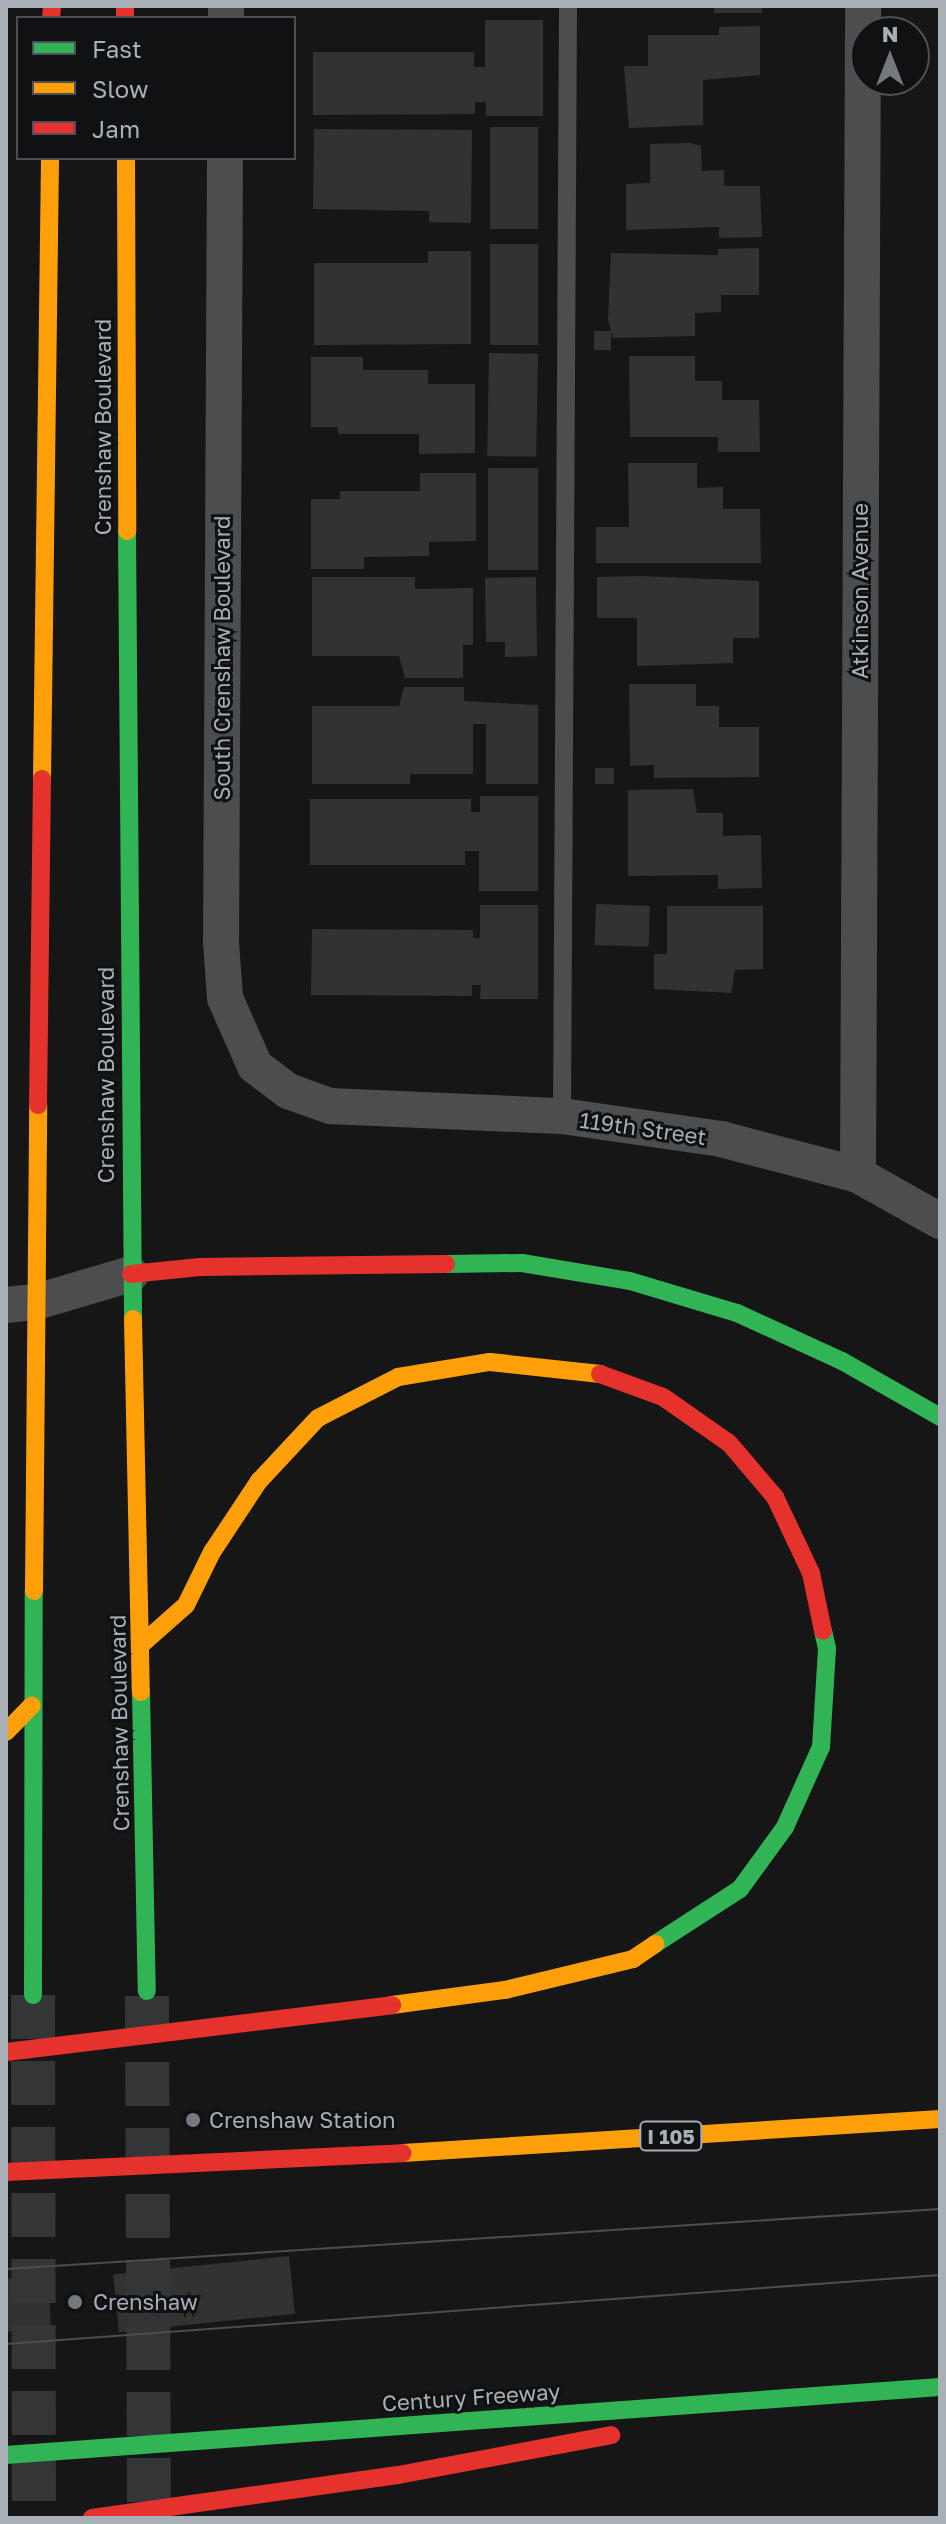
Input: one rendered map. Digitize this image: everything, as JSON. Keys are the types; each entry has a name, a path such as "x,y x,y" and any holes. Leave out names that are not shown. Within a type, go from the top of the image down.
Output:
{"main road":[{"path":"33,1995 32,1705 21,1303 50,160"},
{"name":"Crenshaw Boulevard","path":"126,160 131,1274 143,1643 147,1991"},
{"path":"131,1274 200,1267 522,1263 630,1281 737,1313 842,1361 940,1417"},
{"path":"6,2052 505,1990 633,1959 740,1889 785,1827 821,1747 827,1648 811,1573 775,1497 729,1443 663,1397 587,1369 490,1362 398,1377 318,1418 259,1481 212,1552 186,1605 143,1643"},
{"path":"6,1732 32,1705"},
{"name":"I 105","path":"6,2172 403,2153 940,2119"},
{"name":"Century Freeway","path":"6,2455 940,2387"},
{"path":"92,2518 398,2475 814,2396"}],"street":[{"name":"Atkinson Avenue","path":"858,1175 863,6"},
{"name":"South Crenshaw Boulevard","path":"225,160 221,942 225,998 255,1066 288,1091 330,1106"},
{"name":"119th Street","path":"330,1106 562,1116 721,1139 858,1175 940,1221"},
{"path":"21,1303 131,1274"}],"lane":[{"path":"562,1116 568,6"}],"building":[{"path":"714,6 762,6 762,13 714,13"},
{"path":"485,20 543,20 543,116 486,116 486,102 475,102 475,114 313,115 313,52 474,52 474,67 485,67"},
{"path":"760,26 760,75 703,80 703,125 629,128 624,66 648,66 648,35 719,35 719,27"},
{"path":"490,127 538,127 538,229 490,229"},
{"path":"314,129 472,130 471,223 429,222 429,211 313,209"},
{"path":"690,143 701,146 702,171 724,170 724,186 760,186 762,237 719,238 719,227 626,230 626,184 650,183 650,144"},
{"path":"490,244 538,244 538,345 490,345"},
{"path":"759,248 759,295 721,295 721,312 695,313 695,336 613,338 608,320 611,253 718,255 718,249"},
{"path":"428,251 471,251 471,344 314,345 314,263 428,263"},
{"path":"594,331 611,331 611,350 594,350"},
{"path":"489,353 538,354 536,457 487,456"},
{"path":"629,356 695,356 695,381 722,381 722,400 759,400 760,452 718,452 718,437 630,437"},
{"path":"311,357 363,357 363,370 428,370 428,384 475,384 475,453 419,454 419,434 338,434 338,427 311,427"},
{"path":"628,463 697,463 697,488 723,487 723,509 760,509 761,563 596,563 596,527 629,527"},
{"path":"488,468 538,468 538,570 488,570"},
{"path":"420,473 476,473 476,541 429,542 429,556 364,557 364,569 311,569 311,499 340,499 340,491 420,491"},
{"path":"312,577 415,577 415,589 473,588 473,645 463,645 463,678 405,678 399,656 312,656"},
{"path":"536,577 537,656 505,657 505,642 486,642 485,578"},
{"path":"597,577 759,581 759,638 733,638 733,663 637,666 637,618 597,618"},
{"path":"629,684 696,684 696,706 719,706 719,727 759,727 759,777 654,778 654,765 630,766"},
{"path":"404,687 464,687 464,701 538,705 538,784 486,784 486,724 473,724 473,774 410,774 410,784 312,784 312,706 399,706"},
{"path":"595,768 614,768 614,784 595,784"},
{"path":"693,789 697,813 723,813 723,836 761,835 762,888 718,889 718,875 628,876 628,790"},
{"path":"480,796 538,796 538,891 479,891 479,851 465,851 465,865 310,865 310,799 471,799 471,812 480,812"},
{"path":"596,904 650,906 649,947 595,945"},
{"path":"480,905 538,905 538,999 480,999 481,985 472,985 472,996 311,995 312,929 473,930 473,938 480,938"},
{"path":"667,906 763,906 763,969 735,970 731,993 654,989 654,954 667,954"},
{"path":"289,2256 295,2314 119,2332 113,2275"},
{"path":"49,2277 51,2330 8,2331 6,2279"}],"tunnel":[{"path":"33,1995 34,2518"},
{"path":"147,1996 149,2518"}],"tram line":[{"path":"6,2269 940,2209"},
{"path":"6,2344 940,2275"}],"traffic: fast":[{"path":"127,531 133,1319"},
{"path":"446,1264 522,1263 630,1281 737,1313 842,1361 940,1417"},
{"path":"33,1995 34,1591"},
{"path":"655,1944 740,1889 785,1827 821,1747 827,1648 823,1631"},
{"path":"141,1692 147,1991"},
{"path":"414,2425 940,2387"},
{"path":"6,2455 414,2425"}],"traffic: slow":[{"path":"42,779 50,160"},
{"path":"126,160 127,531"},
{"path":"34,1591 38,1105"},
{"path":"133,1319 141,1692"},
{"path":"143,1643 186,1605 212,1552 259,1481 318,1418 398,1377 490,1362 600,1374"},
{"path":"6,1732 32,1705"},
{"path":"392,2005 505,1990 633,1959 655,1944"},
{"path":"403,2153 940,2119"}],"traffic: jam":[{"path":"51,16 52,6"},
{"path":"125,6 125,16"},
{"path":"38,1105 42,779"},
{"path":"131,1274 200,1267 446,1264"},
{"path":"600,1374 663,1397 729,1443 775,1497 811,1573 823,1631"},
{"path":"6,2052 392,2005"},
{"path":"6,2172 403,2153"},
{"path":"398,2475 611,2435"},
{"path":"92,2518 398,2475"}],"place":[{"name":"Crenshaw Station","path":"193,2120"},
{"name":"Crenshaw","path":"75,2302"}]}
